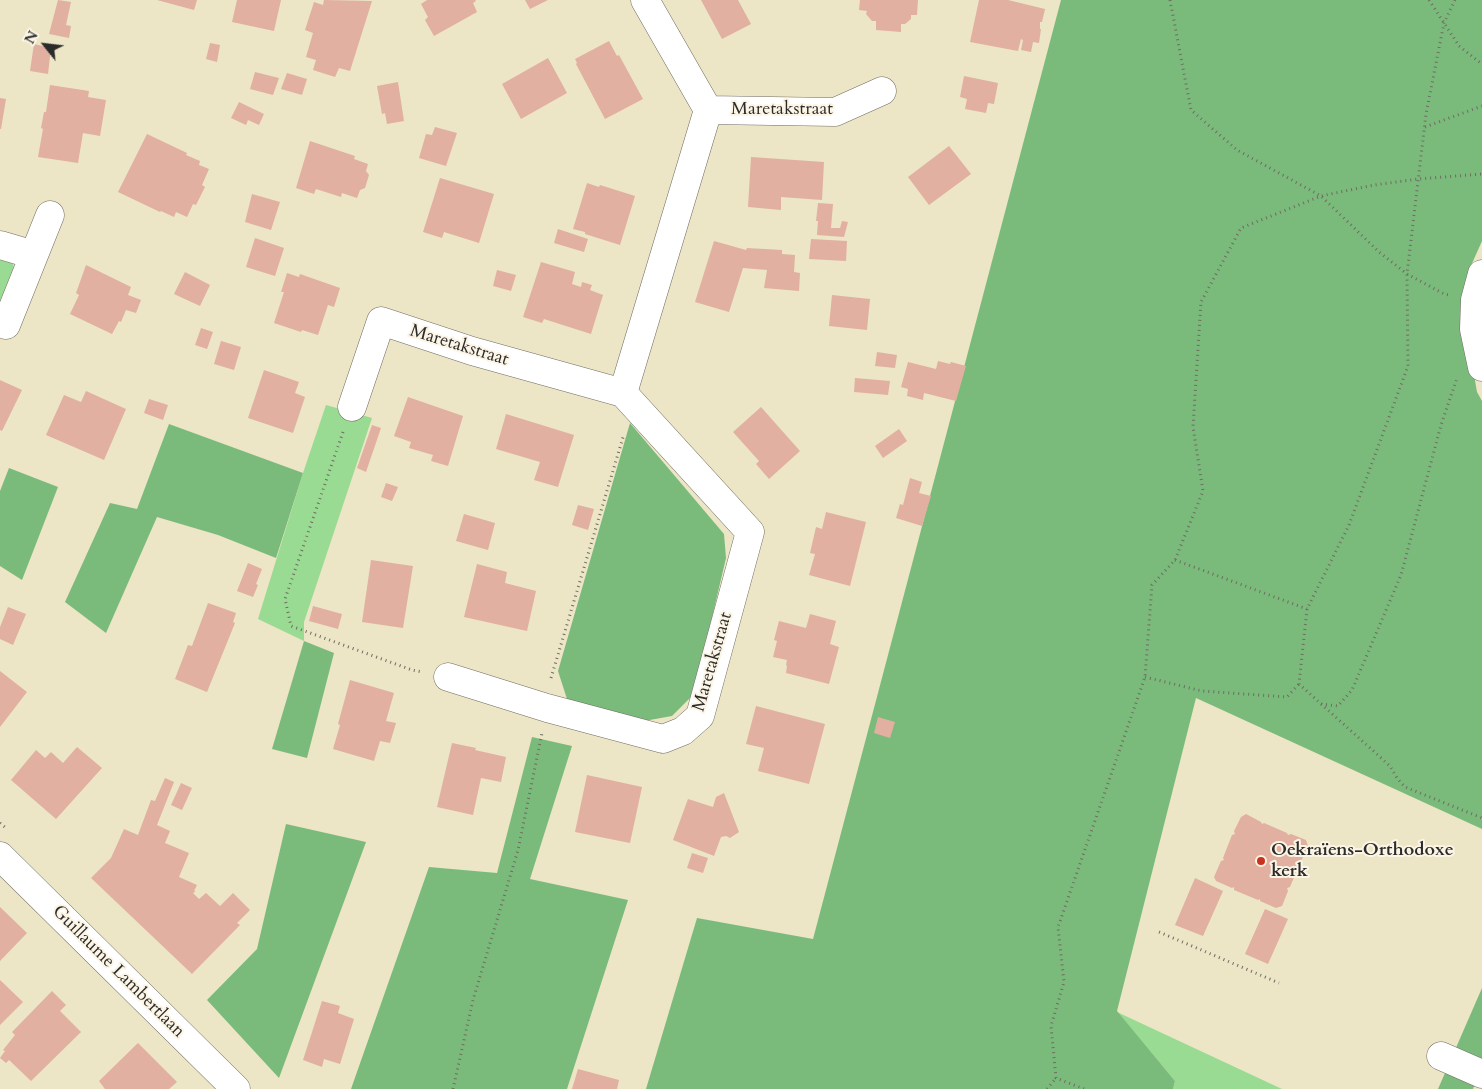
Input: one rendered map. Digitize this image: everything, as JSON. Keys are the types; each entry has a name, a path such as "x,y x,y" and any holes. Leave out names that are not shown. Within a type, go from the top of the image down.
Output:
{"street":[{"name":"Maretakstraat","path":"623,393 708,110 645,0"},
{"name":"Maretakstraat","path":"708,110 835,112 882,91"},
{"path":"0,322 6,325 50,216"},
{"path":"0,245 34,255"},
{"path":"1470,370 1475,300 1482,274"},
{"name":"Maretakstraat","path":"348,418 381,322 472,351 623,393 750,532 700,716 683,732 663,739 547,708 435,674"},
{"name":"Guillaume Lambertlaan","path":"0,856 236,1089"},
{"path":"1441,1056 1482,1074"}],"path":[{"path":"1170,0 1190,110 1237,150 1321,196 1378,252 1407,274 1444,294 1475,300"},
{"path":"1429,0 1459,46 1482,64"},
{"path":"1145,677 1202,691 1287,697 1299,684 1307,609 1349,525 1408,366 1407,274 1418,179 1425,127 1444,23 1455,0"},
{"path":"1425,127 1482,106"},
{"path":"1047,1089 1056,1078 1051,1026 1064,982 1058,927 1145,677 1152,585 1174,560 1203,490 1193,427 1201,302 1241,228 1321,196 1418,179 1482,174"},
{"path":"1320,704 1338,706 1352,690 1401,574 1440,425 1470,370"},
{"path":"348,418 285,599 291,626 412,670 435,674"},
{"path":"551,678 626,428"},
{"path":"1174,560 1307,609"},
{"path":"1299,684 1390,766 1397,778 1406,787 1482,818"},
{"path":"453,1089 473,1000 518,850 543,728"},
{"path":"1159,932 1279,982"},
{"path":"1056,1078 1084,1089"}],"green space":[{"path":"1061,0 1482,0 1482,241 1470,268 1464,318 1477,392 1482,401 1482,829 1196,698 1117,1011 1175,1081 1173,1089 646,1089 697,918 813,939"},
{"path":"0,255 13,264 16,274 0,305"},
{"path":"326,405 372,418 304,622 304,641 258,619"},
{"path":"630,423 724,534 726,558 694,694 672,716 644,721 567,699 558,671"},
{"path":"169,424 303,473 276,558 218,535 157,517 106,633 65,602 110,503 137,509"},
{"path":"9,468 58,487 22,580 0,566 0,491"},
{"path":"304,641 334,653 307,758 272,749"},
{"path":"532,737 572,746 530,879 628,900 567,1089 351,1089 429,867 497,873"},
{"path":"286,824 366,842 279,1078 207,1000 257,949"},
{"path":"1482,988 1482,1067 1473,1089 1438,1089"},
{"path":"1117,1012 1282,1089 1173,1089 1175,1081"}],"building":[{"path":"58,0 71,2 66,25 71,26 69,38 49,34"},
{"path":"157,0 197,0 194,10"},
{"path":"237,0 281,0 274,31 232,22"},
{"path":"324,0 372,1 350,71 339,68 335,77 313,70 316,60 306,57 313,33 305,30 314,2 323,5"},
{"path":"427,0 475,0 473,3 477,12 434,36 425,20 428,17 421,4"},
{"path":"525,0 548,0 530,9"},
{"path":"701,0 738,0 751,24 722,39"},
{"path":"860,0 918,0 917,15 911,15 911,19 905,24 901,24 901,32 876,30 876,21 872,21 866,14 867,11 859,10"},
{"path":"979,0 1008,0 1045,9 1042,22 1040,22 1039,43 1033,42 1031,52 1021,50 1023,40 1021,39 1018,51 970,42"},
{"path":"609,41 617,56 619,55 643,99 605,119 575,59"},
{"path":"210,43 220,45 217,62 206,59"},
{"path":"34,44 51,48 48,74 30,71"},
{"path":"548,58 567,93 521,119 502,84"},
{"path":"255,72 279,78 273,95 250,89"},
{"path":"287,73 307,79 302,95 281,89"},
{"path":"964,76 998,83 994,104 988,103 986,113 965,109 967,99 960,97"},
{"path":"398,82 404,121 387,124 385,113 382,114 377,86"},
{"path":"50,85 89,91 88,97 106,100 100,136 83,133 78,163 38,157 43,129 41,128 44,112 46,112"},
{"path":"0,98 6,99 1,129 0,129"},
{"path":"239,102 264,114 259,125 248,120 246,125 231,118"},
{"path":"435,127 457,133 446,166 419,158 426,134 432,135"},
{"path":"147,134 187,153 186,155 200,161 199,165 209,169 202,185 205,187 196,205 193,204 187,217 176,212 174,217 160,212 118,192"},
{"path":"310,141 355,156 354,159 368,164 366,171 369,175 365,188 360,190 357,198 342,193 341,197 316,189 314,194 296,188"},
{"path":"949,146 971,174 929,205 908,177"},
{"path":"751,157 824,162 822,200 781,197 781,210 748,207"},
{"path":"440,178 494,194 479,243 444,232 442,238 423,232"},
{"path":"587,183 635,196 620,245 573,229"},
{"path":"252,194 280,202 271,230 245,222"},
{"path":"818,203 833,204 831,228 840,228 842,221 848,222 844,237 817,235"},
{"path":"558,229 588,239 584,252 554,243"},
{"path":"255,238 284,248 275,276 246,267"},
{"path":"811,239 847,241 846,261 809,259"},
{"path":"714,241 746,250 747,248 782,250 782,254 795,255 794,272 800,273 799,291 764,288 767,270 743,268 729,312 695,302"},
{"path":"541,262 575,272 572,284 581,287 582,282 592,285 590,290 603,295 591,334 544,319 542,323 523,317"},
{"path":"86,265 131,287 128,295 141,300 136,313 126,310 121,322 119,321 112,334 70,314 79,295 76,293"},
{"path":"497,270 516,275 511,291 493,286"},
{"path":"185,272 210,285 200,306 174,294"},
{"path":"287,273 299,277 300,274 340,288 334,307 328,305 318,335 302,330 301,332 274,323 284,292 281,292"},
{"path":"832,295 870,299 867,330 829,326"},
{"path":"201,328 213,332 207,349 195,345"},
{"path":"221,341 241,347 234,370 214,364"},
{"path":"877,352 897,355 895,368 875,366"},
{"path":"938,361 966,366 956,401 924,393 923,400 907,396 908,389 901,387 908,362 936,369"},
{"path":"264,370 299,382 295,393 305,397 293,433 248,418"},
{"path":"855,378 890,381 888,395 854,392"},
{"path":"0,380 22,390 2,431 0,430"},
{"path":"86,391 126,409 104,460 46,435 64,395 81,402"},
{"path":"408,397 463,416 448,466 431,461 433,455 409,448 411,442 394,436"},
{"path":"149,399 168,405 163,420 144,413"},
{"path":"761,407 800,451 769,479 756,464 759,461 733,432"},
{"path":"506,414 574,435 558,487 534,480 540,462 496,449"},
{"path":"372,425 381,428 366,472 357,468"},
{"path":"899,429 907,441 883,458 875,446"},
{"path":"910,478 922,482 919,493 931,496 922,526 896,518 900,504 903,505"},
{"path":"386,483 398,487 392,501 381,497"},
{"path":"578,505 594,509 588,530 572,525"},
{"path":"826,512 866,522 850,586 809,575 815,554 810,553 816,527 822,529"},
{"path":"464,514 495,523 488,550 456,541"},
{"path":"371,560 413,566 403,628 362,622"},
{"path":"248,563 262,569 253,597 237,591"},
{"path":"477,564 507,572 505,583 536,591 527,631 464,617"},
{"path":"208,603 236,613 233,622 235,623 207,692 175,679 188,645 192,646"},
{"path":"313,606 342,614 338,629 309,621"},
{"path":"8,607 26,614 13,645 0,639 0,627"},
{"path":"810,614 836,621 830,644 839,647 829,684 786,673 787,660 773,657 777,641 774,640 779,621 806,628"},
{"path":"0,671 27,692 0,727"},
{"path":"350,680 394,693 386,721 396,723 390,743 380,741 374,761 333,749"},
{"path":"756,706 825,724 809,784 758,771 764,748 746,744"},
{"path":"878,717 895,722 890,738 874,733"},
{"path":"452,743 506,757 501,782 481,778 473,815 437,807"},
{"path":"77,747 102,768 56,819 11,780 36,750 45,758 51,752 63,763"},
{"path":"587,775 642,787 630,843 575,832"},
{"path":"165,778 174,782 157,825 170,831 165,843 189,853 179,877 197,885 194,891 196,891 193,893 199,899 206,893 220,906 233,893 250,910 237,923 240,925 192,974 91,878 111,858 124,829 138,835 151,800 155,801"},
{"path":"181,783 192,788 182,810 171,805"},
{"path":"724,793 739,832 730,838 726,836 721,837 714,856 673,840 688,799 713,807 716,797"},
{"name":"Oekraïens-Orthodoxe kerk","path":"1246,814 1262,824 1264,823 1288,835 1291,834 1306,840 1308,846 1301,861 1298,862 1299,865 1290,887 1287,888 1288,891 1282,906 1276,908 1260,901 1260,899 1258,900 1234,890 1234,887 1232,888 1216,881 1214,877 1221,861 1224,860 1223,858 1232,835 1235,834 1234,831 1241,817"},
{"path":"692,853 708,858 703,873 687,868"},
{"path":"1195,878 1223,891 1203,936 1175,925"},
{"path":"0,907 27,933 0,961"},
{"path":"1265,909 1288,919 1268,964 1245,954"},
{"path":"0,980 23,1002 0,1025"},
{"path":"52,991 66,1005 60,1011 81,1032 31,1081 9,1060 6,1063 0,1058 5,1051 3,1050 15,1035 12,1032"},
{"path":"322,1001 340,1006 338,1013 354,1019 340,1064 324,1059 322,1067 303,1060"},
{"path":"138,1043 177,1082 169,1089 105,1089 99,1081"},
{"path":"578,1069 619,1080 617,1089 572,1089"}],"place":[{"name":"Oekraïens-Orthodoxe kerk","path":"1261,861"}]}
